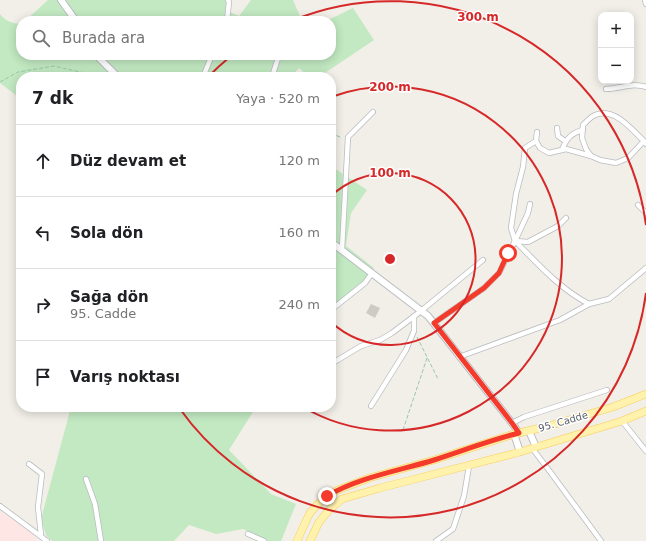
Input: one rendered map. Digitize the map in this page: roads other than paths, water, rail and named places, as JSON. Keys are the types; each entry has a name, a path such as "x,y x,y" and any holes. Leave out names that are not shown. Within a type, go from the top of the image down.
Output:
{"main road":[{"name":"95. Cadde","path":"298,541 310,513 322,500 338,490 369,478 613,407 646,394"},
{"name":"95. Cadde","path":"310,541 319,522 330,509 342,499 534,448 622,421 646,411"}],"street":[{"path":"61,0 72,16"},
{"path":"228,0 228,16"},
{"path":"645,0 646,4"},
{"path":"101,60 113,72"},
{"path":"205,72 210,60"},
{"path":"274,72 277,60"},
{"path":"606,89 614,89 633,84 646,87"},
{"path":"342,249 348,137 372,112"},
{"path":"537,132 536,142 540,148 549,152 566,149 600,160 616,162 628,158 645,142 619,118 604,113 593,116 583,124 582,138 591,156"},
{"path":"557,128 558,136 565,141"},
{"path":"562,150 565,141 574,132 583,130"},
{"path":"536,142 525,148 523,167 516,194 511,228 515,240 545,272 573,296 589,304"},
{"path":"434,323 484,288 499,273 528,213 530,204"},
{"path":"638,205 646,213"},
{"path":"515,240 528,242 558,226 566,218"},
{"path":"336,245 428,316 512,423 520,452"},
{"path":"336,361 361,346 380,340 392,333 482,260"},
{"path":"460,357 560,320 589,304 609,299 646,268"},
{"path":"336,306 365,283 372,273"},
{"path":"371,406 406,350 414,331 414,316"},
{"path":"512,423 524,417 608,390"},
{"path":"622,421 646,451"},
{"path":"529,431 534,448 600,541"},
{"path":"29,464 42,474 38,507 41,535"},
{"path":"436,541 453,529 464,496 469,466"},
{"path":"86,479 95,504 101,541"},
{"path":"0,506 41,535 47,541"},
{"path":"248,534 264,541"}]}
